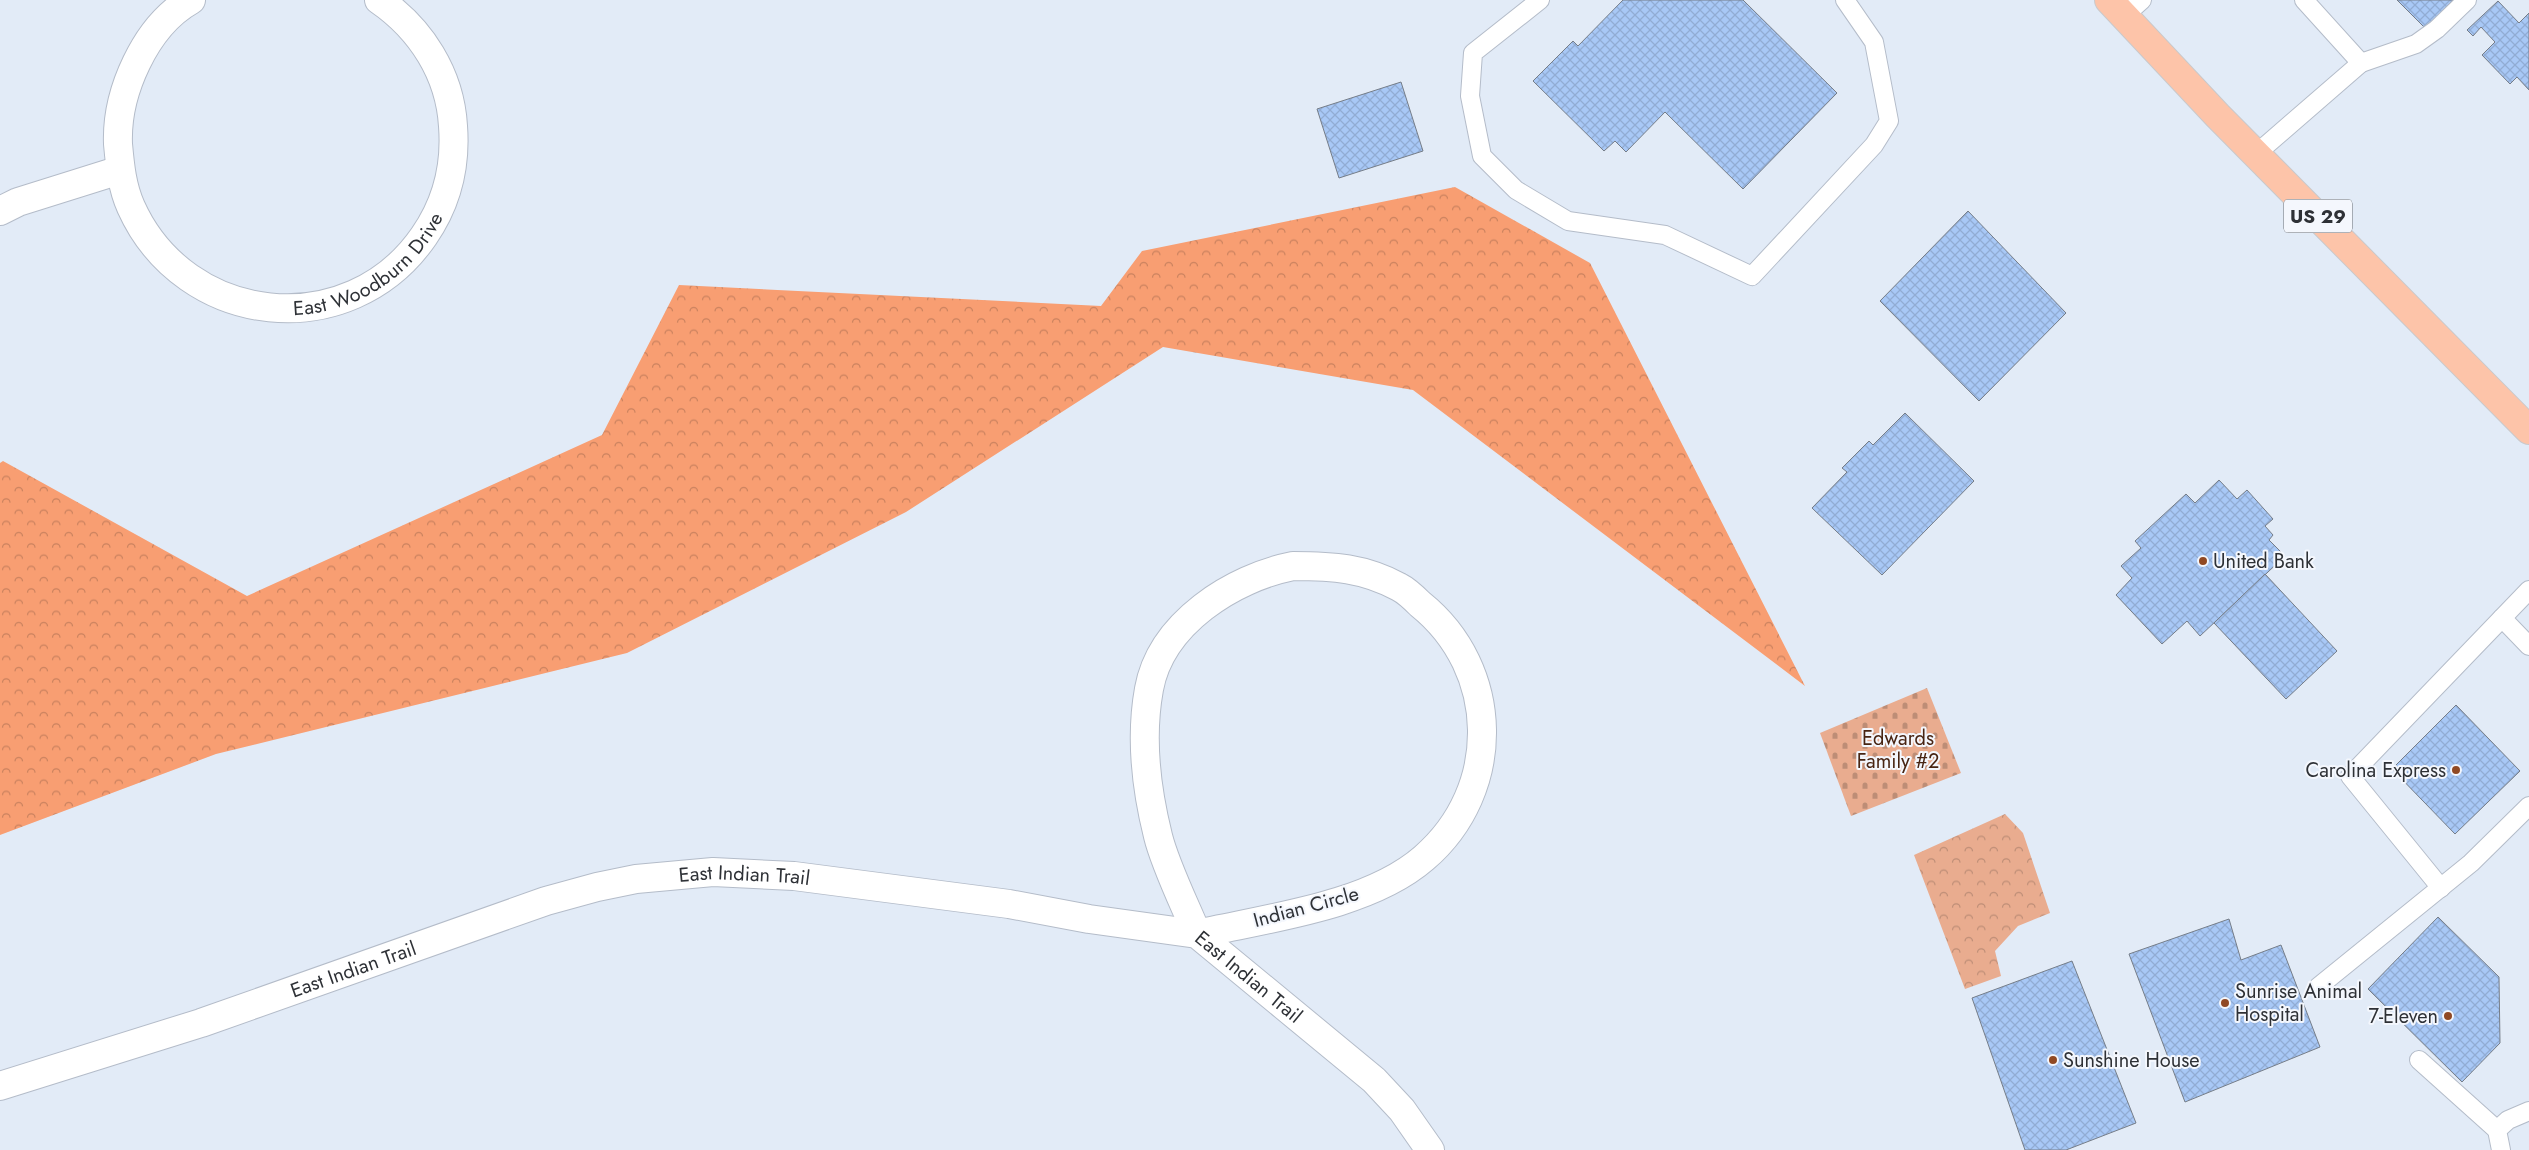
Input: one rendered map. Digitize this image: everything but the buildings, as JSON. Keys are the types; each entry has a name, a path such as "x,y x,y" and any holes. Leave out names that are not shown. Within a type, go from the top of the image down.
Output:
{"main road":[{"name":"US 29","path":"2125,5 2256,154 2529,430"}],"street":[{"name":"East Woodburn Drive","path":"191,0 159,28 138,59 123,94 118,132 120,170 130,206 149,240 175,268 206,289 241,304 288,309 316,307 352,296 386,277 413,252 435,220 449,186 455,148 452,110 442,74 423,40 398,13 379,0"},
{"path":"0,211 18,202 120,170"},
{"name":"Indian Circle","path":"1294,566 1338,566 1362,572 1402,588 1438,618 1451,634 1470,669 1478,694 1483,725 1481,758 1473,789 1458,818 1447,834 1424,858 1391,881 1367,892 1350,899 1197,934 1158,838 1147,778 1144,744 1149,688 1167,647 1185,623 1215,598 1246,580 1276,569 1294,566"},
{"name":"East Indian Trail","path":"0,1086 201,1023 546,901 597,886 636,879 713,872 794,876 1009,904 1090,919 1197,934 1374,1080 1402,1110 1430,1150"}],"lane":[{"path":"1540,0 1473,53 1470,96 1482,156 1516,190 1568,221 1665,235 1752,276 1874,145 1888,121 1874,42 1845,0"},
{"path":"2304,0 2361,63"},
{"path":"2256,154 2361,63 2416,44 2437,29 2467,0"},
{"path":"2440,888 2350,776 2529,590"},
{"path":"2502,618 2529,646"},
{"path":"2318,987 2471,864 2529,806"},
{"path":"2419,1060 2497,1130 2501,1150"},
{"path":"2497,1130 2508,1120 2529,1111"}],"green space":[{"path":"1455,187 1590,263 1805,686 1413,390 1163,347 906,512 627,653 216,754 0,835 0,463 3,461 247,596 602,435 679,285 1101,306 1142,251"},
{"name":"Edwards Family #2","path":"1927,688 1961,773 1851,816 1820,733"},
{"path":"2005,814 2023,833 2050,913 2018,926 1995,951 2001,976 1965,989 1914,855"}],"place":[{"name":"United Bank","path":"2203,561"},
{"name":"Carolina Express","path":"2456,770"},
{"name":"Sunrise Animal Hospital","path":"2225,1003"},
{"name":"7-Eleven","path":"2448,1016"},
{"name":"Sunshine House","path":"2053,1060"}]}
